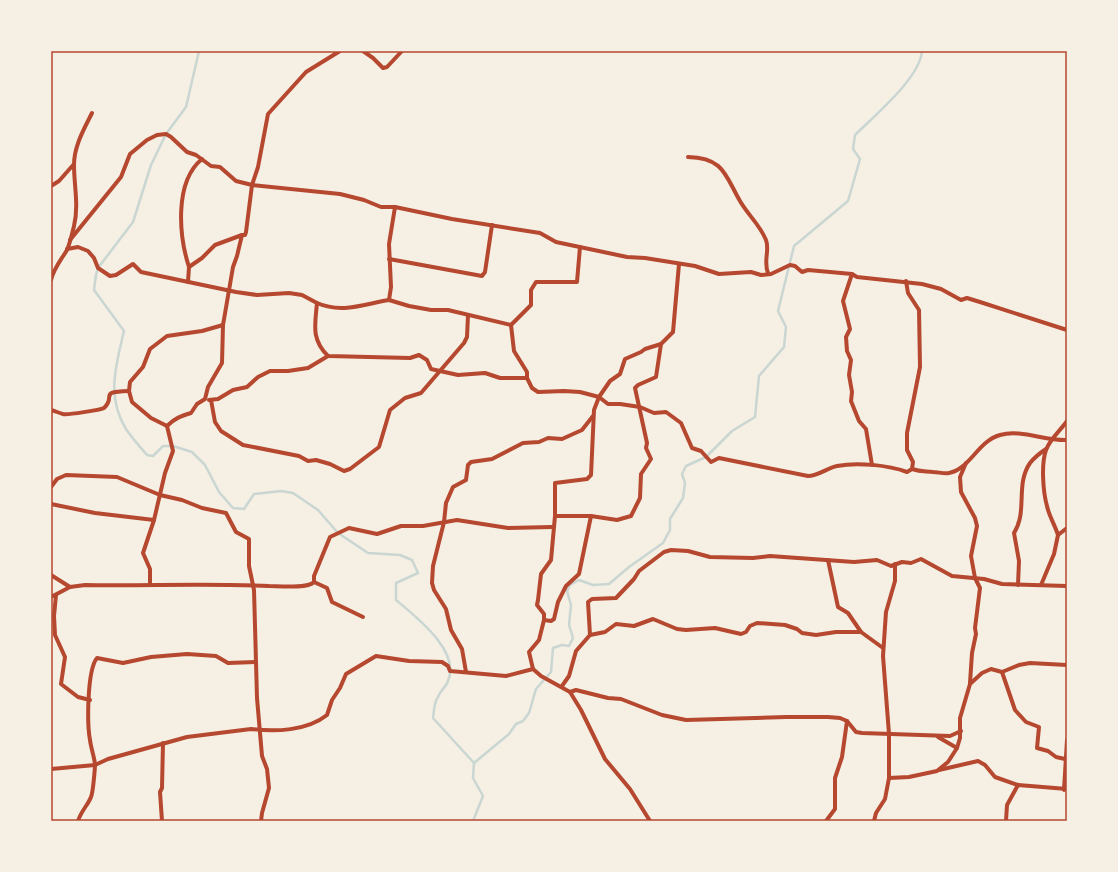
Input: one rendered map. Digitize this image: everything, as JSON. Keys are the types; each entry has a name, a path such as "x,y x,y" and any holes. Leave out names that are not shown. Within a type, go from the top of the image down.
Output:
{"street":[{"path":"189,267 202,258 215,245 245,235 252,185 261,157 268,114 306,72 340,51"},
{"path":"363,51 373,58 382,68 387,67 402,51"},
{"path":"51,280 53,272 67,249 74,226 76,204 74,164 79,139 92,113"},
{"path":"70,240 121,177 130,154 144,142 157,135 166,134 187,152 196,155 212,166 220,167 236,181 252,185 340,194 364,200 381,207 395,207 452,219 544,234 556,242 627,257 645,258 699,267 720,274 730,272 743,274 754,272 761,275 780,271 786,265 790,265 795,266 802,272 808,270 852,274 857,277 876,280 906,281 941,289 961,300 967,298 996,306 1067,330"},
{"path":"688,156 711,160 726,173 740,201 760,228 766,240 765,266 768,273"},
{"path":"188,282 189,267 180,233 183,200 188,177 195,165 202,159"},
{"path":"51,186 59,181 74,164"},
{"path":"389,300 391,286 389,259 395,207"},
{"path":"389,259 482,276 486,268 492,225"},
{"path":"205,399 208,387 222,362 223,325 233,267 242,236"},
{"path":"67,249 78,247 86,249 94,258 98,268 110,276 116,275 133,264 142,272 257,295 302,295 323,305 353,308 367,303 389,300 409,306 431,310 448,310 511,325"},
{"path":"511,325 531,305 531,290 536,282 574,283 578,281 580,247"},
{"path":"650,821 630,789 605,759 581,710 570,692 532,669 529,652 538,640 544,620 544,614 538,605 538,600 541,574 551,560 556,483 587,479 591,475 593,416 598,397 610,381 620,374 625,359 645,349 661,344 672,332 678,264"},
{"path":"852,274 843,301 850,325 850,329 846,337 847,351 851,360 849,375 852,392 851,402 859,421 866,429 872,465"},
{"path":"906,281 908,293 919,310 920,367 907,433 907,450 912,462 912,469"},
{"path":"317,303 317,341 328,356"},
{"path":"211,400 215,422 221,431 243,445 299,456 308,461 316,460 330,464 344,471 350,469 379,447 390,410 405,398 421,393 464,342 467,336 468,315"},
{"path":"150,585 150,569 143,553 154,520 165,473 173,451 167,426 151,418 134,405 129,391 130,382 143,368 150,349 166,336 202,331 223,325"},
{"path":"511,325 514,351 527,372 527,378 532,388 538,392 564,390 598,397 608,404 640,407 654,413 666,412 683,425 692,448 701,451 711,462 719,458 811,476 838,466 872,465 897,468 907,472 912,469 924,473 948,473 955,471 967,462 986,441 999,435 1022,435 1053,440 1067,440"},
{"path":"555,516 591,516 622,519 631,516 638,504 641,474 651,458 646,448 642,430 640,407 635,388 638,385 656,377 661,344"},
{"path":"167,426 177,417 193,412 196,404 205,399 218,399 233,390 247,387 258,377 270,371 288,371 308,368 328,356 410,358 419,355 427,360 431,368 440,372 458,375 485,373 500,378 527,378"},
{"path":"51,410 63,414 96,411 105,406 110,394 113,391 129,391"},
{"path":"466,672 462,649 451,630 446,609 432,586 433,566 444,522 446,503 452,490 466,480 470,463 492,459 524,444 539,442 548,438 562,439 582,430 593,416"},
{"path":"1018,585 1019,561 1014,533 1021,518 1023,482 1030,463 1046,449 1053,440 1057,431 1067,421"},
{"path":"1041,585 1054,554 1058,535 1046,505 1042,463 1046,449"},
{"path":"936,771 948,762 957,748 961,731 963,708 970,684 972,653 976,634 975,628 980,588 975,578 971,556 978,526 963,496 960,484 967,462"},
{"path":"51,487 57,478 66,475 117,477 160,495 182,500 202,508 226,513 236,532 240,536 247,537 250,541 249,566 254,590 257,698 262,756 267,769 269,788 262,813 262,821"},
{"path":"51,504 95,513 154,520"},
{"path":"544,620 554,620 558,602 566,586 579,574 591,516"},
{"path":"314,582 314,576 327,542 330,537 342,530 353,529 377,534 401,526 422,526 457,520 508,528 552,527"},
{"path":"1058,535 1067,528"},
{"path":"590,635 588,602 592,599 616,598 634,579 639,571 667,551 688,551 710,557 753,558 770,556 854,562 877,560 889,566 902,562 911,563 921,559 949,575 975,578 1002,584 1067,586"},
{"path":"828,560 838,607 848,613 861,632 883,648"},
{"path":"874,821 876,813 885,799 889,778 889,734 885,700 883,648 886,612 895,581 895,564"},
{"path":"51,575 70,587"},
{"path":"51,597 70,587 85,585 203,586 226,584 252,586 306,586 314,582"},
{"path":"314,582 326,588 332,602 363,617"},
{"path":"56,595 54,616 55,635 65,657 61,684 78,696 90,700"},
{"path":"562,686 569,676 576,651 590,635 605,632 616,624 634,626 653,619 677,629 686,630 715,628 741,634 746,632 750,626 757,623 785,625 797,629 802,633 816,635 861,632"},
{"path":"78,821 81,812 92,796 95,765 90,740 90,700 91,674 96,660 99,658 123,663 151,656 187,654 216,656 228,663 256,662"},
{"path":"51,769 95,765 103,760 187,737 251,729 261,731 307,727 325,717 346,674 376,656 409,661 442,662 448,666 450,670 506,676 532,669"},
{"path":"970,684 977,676 988,670 994,669 1002,672 1019,665 1030,663 1067,665"},
{"path":"1002,672 1015,710 1026,722 1039,727 1037,748 1048,751 1056,757 1065,759"},
{"path":"570,692 576,690 595,696 621,699 662,715 686,720 805,717 840,718 847,721 858,733 950,736 961,731"},
{"path":"826,821 835,809 835,778 842,757 847,721"},
{"path":"938,736 957,748"},
{"path":"889,778 909,777 978,761 985,765 995,777 1018,785 1066,790 1065,759 1067,740"},
{"path":"162,821 160,792 162,788 163,743"},
{"path":"1006,821 1008,802 1018,785"}],"waterway":[{"path":"199,51 186,107 166,134 151,165 133,222 98,268 96,275 94,290 124,331 114,381 114,393 120,417 128,432 147,455 153,456 163,446 173,446 192,452 205,465 219,492 233,508 244,509 254,494 281,491 293,493 318,510 338,533 368,553 400,555 412,560 418,573 396,583 396,600 425,625 443,647 448,658 450,670 448,681 436,701 433,718 474,763 473,778 483,796 473,821"},
{"path":"474,763 509,734 516,724 523,721 529,713 536,689 551,672 553,648 562,645 569,646 573,638 569,625 571,605 567,591 570,585 579,580 593,585 609,584 629,567 663,543 670,530 670,519 683,498 685,483 682,474 686,466 706,457 732,431 755,417 759,376 784,347 786,327 778,311 794,246 848,201 860,159 853,149 855,135 895,96 905,84 919,62 922,51"}]}
